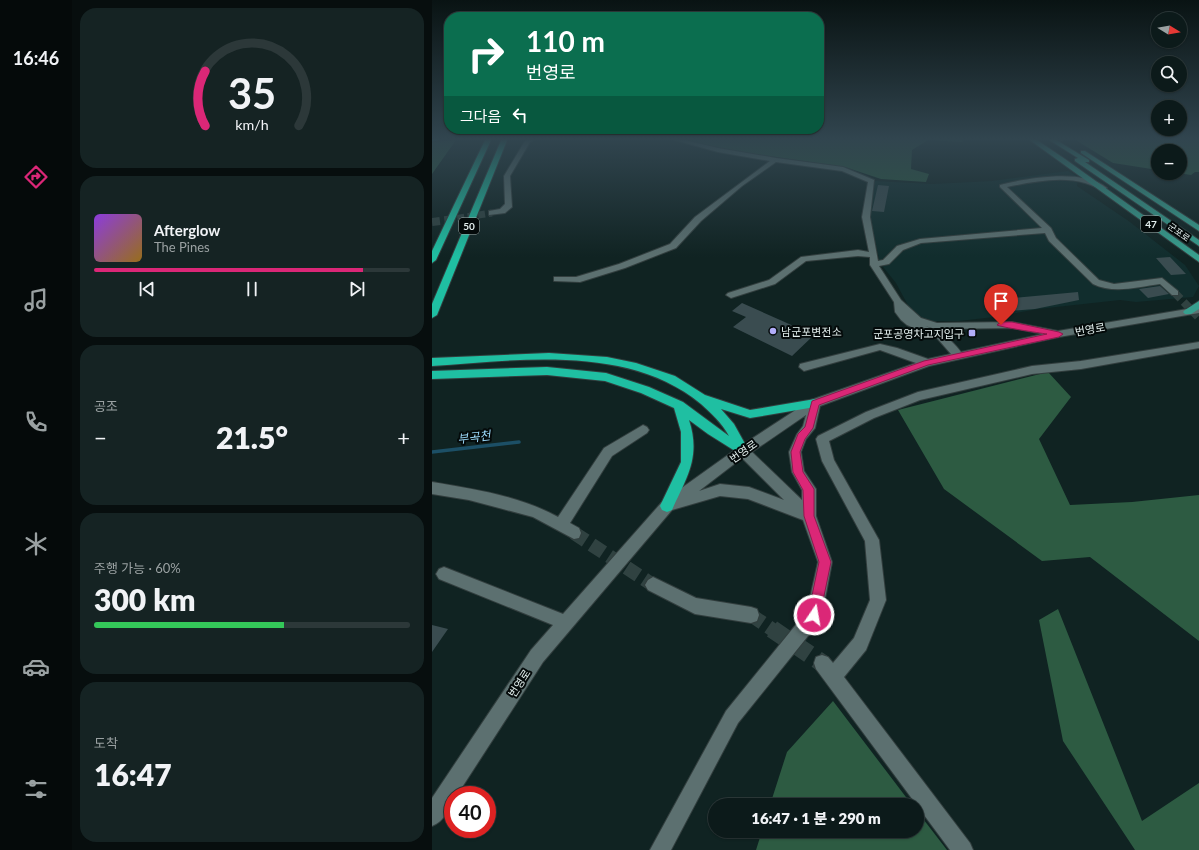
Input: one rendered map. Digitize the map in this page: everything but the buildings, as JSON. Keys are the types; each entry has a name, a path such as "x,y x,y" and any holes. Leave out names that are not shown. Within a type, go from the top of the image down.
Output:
{"highway":[{"name":"50","path":"432,260 470,178"},
{"name":"50","path":"432,315 489,178"},
{"path":"432,362 556,358 611,362 664,375 704,399 750,414 815,403"},
{"path":"432,375 547,371 606,377 645,390 679,405 712,432 743,451"},
{"path":"704,399 729,425 743,451"},
{"path":"667,506 687,462 687,432 679,405"}],"main road":[{"name":"군포로","path":"1087,178 1199,259"},
{"name":"군포로","path":"1103,178 1199,244"},
{"name":"군포로","path":"1112,178 1199,237"},
{"name":"군포로","path":"1124,178 1199,229"},
{"path":"1188,312 1199,304"},
{"path":"1188,312 1199,314"}],"street":[{"path":"492,213 502,211 509,205 507,178"},
{"path":"557,279 577,280 622,266 673,246 698,219 750,178"},
{"path":"864,178 872,181 866,217 874,260 898,302 918,320 936,326 1012,325 1059,334"},
{"path":"1103,189 1086,181 1065,179 1029,181 1002,186 1048,230 1052,240 1096,282 1114,287 1162,281 1174,293"},
{"path":"1190,222 1199,224"},
{"path":"731,294 772,282 804,259 858,253 874,260 886,262 900,248 920,241 1048,230"},
{"path":"898,302 898,310 903,318 916,326 946,340 958,356"},
{"name":"번영로","path":"432,816 537,656 667,506 743,451 815,403 927,363 1059,334 1199,310"},
{"path":"822,439 870,415 918,396 1032,370 1081,365 1199,345"},
{"path":"804,367 880,347 893,350 927,363"},
{"path":"660,850 732,717 814,615 825,562 809,516 808,489 798,472 796,452 801,437 809,428 815,403"},
{"path":"809,428 822,439 828,460 872,540 878,600 860,644 828,670 963,850"},
{"path":"560,526 608,452 643,430"},
{"path":"743,451 809,516"},
{"path":"432,488 469,494 536,512 574,533"},
{"path":"667,506 720,490 749,493 809,516"},
{"path":"444,574 567,623"},
{"path":"653,585 695,606 751,615"}],"shaded area":[{"path":"1017,178 1078,178 1077,186 1130,222 1185,265 1199,286 1193,297 1136,302 1120,300 1038,309 994,317 959,321 933,321 922,318 910,309 896,283 880,263 869,216 875,181 933,184 992,181"}],"green space":[{"path":"877,178 928,178 926,182"},
{"path":"1048,372 1071,397 1039,439 1070,505 1132,502 1199,495 1199,641 1090,557 1042,561 944,489 898,410"},
{"path":"1058,609 1142,821 1199,783 1199,850 1135,850 1063,741 1039,620"},
{"path":"833,701 907,798 772,798 787,752"},
{"path":"924,820 947,850 756,850 760,838 924,838"}],"waterway":[{"name":"부곡천","path":"432,452 519,442"}],"tunnel":[{"path":"449,220 492,213"},
{"path":"449,220 454,219"},
{"path":"432,222 449,220"},
{"path":"1175,293 1199,318"},
{"path":"574,533 653,585"},
{"path":"751,615 773,630"},
{"path":"772,629 822,663"}],"place":[{"name":"남군포변전소","path":"773,331"},
{"name":"군포공영차고지입구","path":"972,333"}],"route":[{"path":"814,615 825,562 809,516 808,489 798,472 796,452 801,437 809,428 815,403 927,363 1059,334 1012,325 1001,325"}]}
